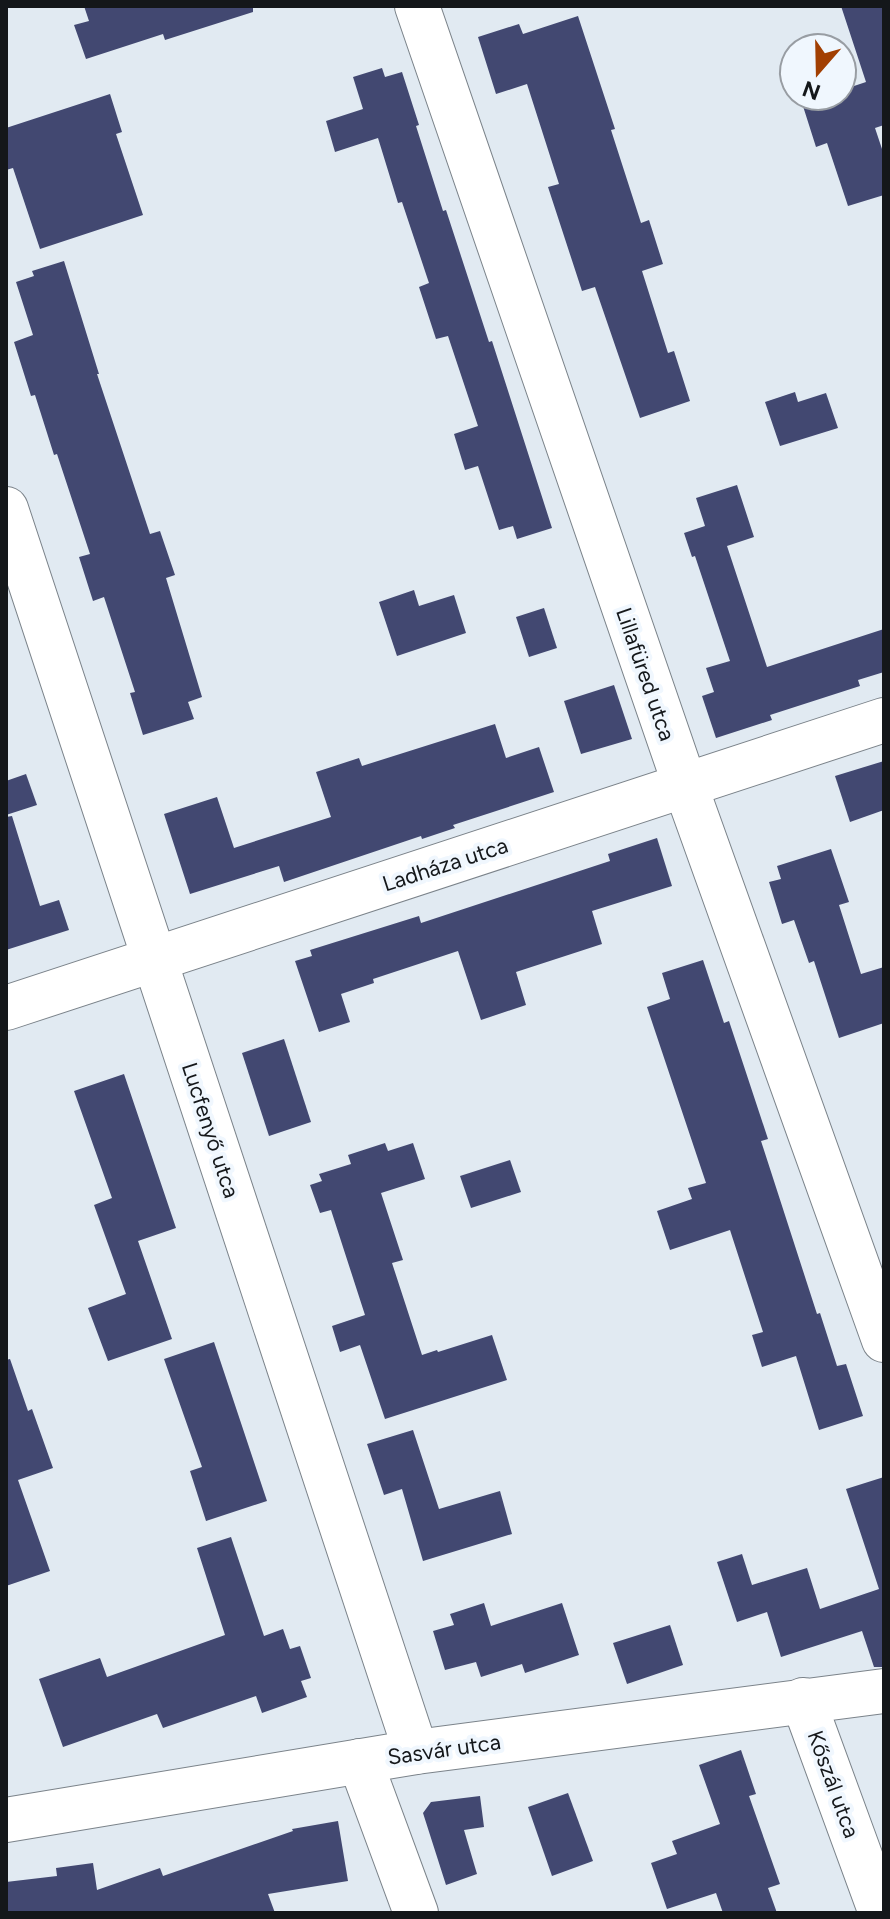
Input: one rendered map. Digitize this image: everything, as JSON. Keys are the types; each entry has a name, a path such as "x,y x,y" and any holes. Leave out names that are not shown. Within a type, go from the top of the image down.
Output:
{"street":[{"name":"Lillafüred utca","path":"417,6 685,785 884,1340"},
{"name":"Lucfenyő utca","path":"6,509 416,1752"},
{"name":"Ladháza utca","path":"6,1008 884,720"},
{"name":"Sasvár utca","path":"6,1820 416,1752 884,1691"},
{"name":"Kőszál utca","path":"803,1700 881,1913"},
{"path":"360,1761 416,1913"}],"building":[{"path":"84,6 253,6 253,12 165,40 163,34 86,59 74,25 89,21"},
{"path":"841,6 884,6 884,125 875,128 884,155 884,195 848,206 827,143 816,147 805,112 858,112 858,85 866,82 858,58 858,32 850,32"},
{"path":"578,16 615,129 611,130 641,223 649,220 663,264 642,271 668,353 674,351 690,401 640,418 595,287 582,291 548,187 559,184 527,84 496,94 478,37 519,24 523,34"},
{"path":"382,68 385,77 402,72 443,211 446,210 489,342 492,341 552,528 517,539 513,526 499,530 478,466 465,470 454,434 478,426 448,336 436,339 419,287 429,283 402,202 398,203 378,138 335,152 326,121 363,109 353,77"},
{"path":"110,94 122,132 116,134 143,215 40,249 13,168 6,170 6,128"},
{"path":"64,261 97,374 150,534 160,531 175,575 166,578 202,697 188,702 194,719 143,735 130,693 135,692 104,597 93,601 79,557 90,554 57,454 54,455 35,395 31,396 14,342 33,335 16,282 34,276 32,271"},
{"path":"795,392 798,402 826,393 838,428 780,446 765,402"},
{"path":"737,485 754,537 727,546 767,667 884,629 884,672 858,680 860,686 770,715 772,720 716,738 702,696 714,692 706,668 730,661 695,556 692,557 684,533 705,526 696,498"},
{"path":"414,590 419,606 454,595 466,633 397,656 379,602"},
{"path":"544,608 557,648 529,657 516,617"},
{"path":"614,685 632,739 581,754 564,701"},
{"path":"495,724 506,758 539,747 554,792 453,825 455,828 422,839 421,836 284,882 279,866 190,894 164,814 217,797 234,848 331,817 316,772 359,758 362,766"},
{"path":"884,761 884,810 850,822 835,776"},
{"path":"26,774 37,805 6,815 6,781"},
{"path":"12,816 40,906 59,900 69,930 6,950 6,817"},
{"path":"657,838 672,886 592,911 602,944 516,972 526,1005 481,1020 458,951 373,979 374,983 341,994 350,1022 319,1032 295,961 312,956 310,950 419,916 421,923 610,861 608,854"},
{"path":"831,849 849,902 839,905 861,974 884,967 884,1023 839,1038 814,961 809,963 794,920 782,924 769,882 781,879 777,866"},
{"path":"703,960 724,1023 729,1021 768,1139 761,1141 817,1314 820,1313 837,1366 846,1364 863,1416 819,1430 796,1356 762,1367 752,1335 763,1332 730,1230 670,1250 657,1211 692,1199 688,1188 706,1183 647,1007 670,999 662,973"},
{"path":"284,1039 311,1122 269,1136 242,1053"},
{"path":"124,1074 176,1228 138,1241 172,1339 108,1361 88,1308 126,1294 94,1205 112,1198 74,1091"},
{"path":"385,1143 388,1151 413,1143 425,1179 381,1193 403,1260 392,1263 422,1355 492,1335 507,1380 385,1419 360,1345 340,1352 332,1326 365,1315 331,1210 320,1213 310,1185 322,1181 319,1174 351,1164 348,1155"},
{"path":"510,1160 521,1192 471,1208 460,1176"},
{"path":"214,1342 267,1501 206,1521 190,1471 202,1467 164,1359"},
{"path":"10,1359 53,1468 18,1480 50,1571 6,1586 6,1360"},
{"path":"413,1430 439,1509 500,1491 512,1534 423,1561 402,1489 384,1495 367,1444"},
{"path":"884,1477 884,1667 874,1667 862,1631 781,1657 767,1612 737,1622 717,1562 742,1554 752,1585 807,1568 820,1609 882,1588 879,1589 846,1489"},
{"path":"231,1537 264,1636 283,1629 290,1649 300,1646 311,1678 301,1681 307,1697 262,1713 256,1696 163,1728 157,1714 63,1747 39,1679 100,1658 107,1677 225,1635 197,1548"},
{"path":"484,1603 491,1626 562,1603 579,1655 525,1673 522,1664 481,1677 476,1662 445,1670 433,1631 454,1625 450,1614"},
{"path":"670,1625 683,1665 627,1684 613,1643"},
{"path":"741,1750 756,1794 749,1796 780,1884 768,1888 777,1913 723,1913 716,1893 667,1909 651,1863 677,1854 672,1841 720,1824 699,1765"},
{"path":"568,1793 593,1861 552,1876 528,1807"},
{"path":"480,1796 484,1827 464,1830 477,1874 446,1885 423,1813 431,1802"},
{"path":"338,1821 348,1881 268,1894 275,1913 6,1913 6,1882 57,1876 56,1868 93,1863 97,1890 160,1868 163,1876 292,1829"}]}
